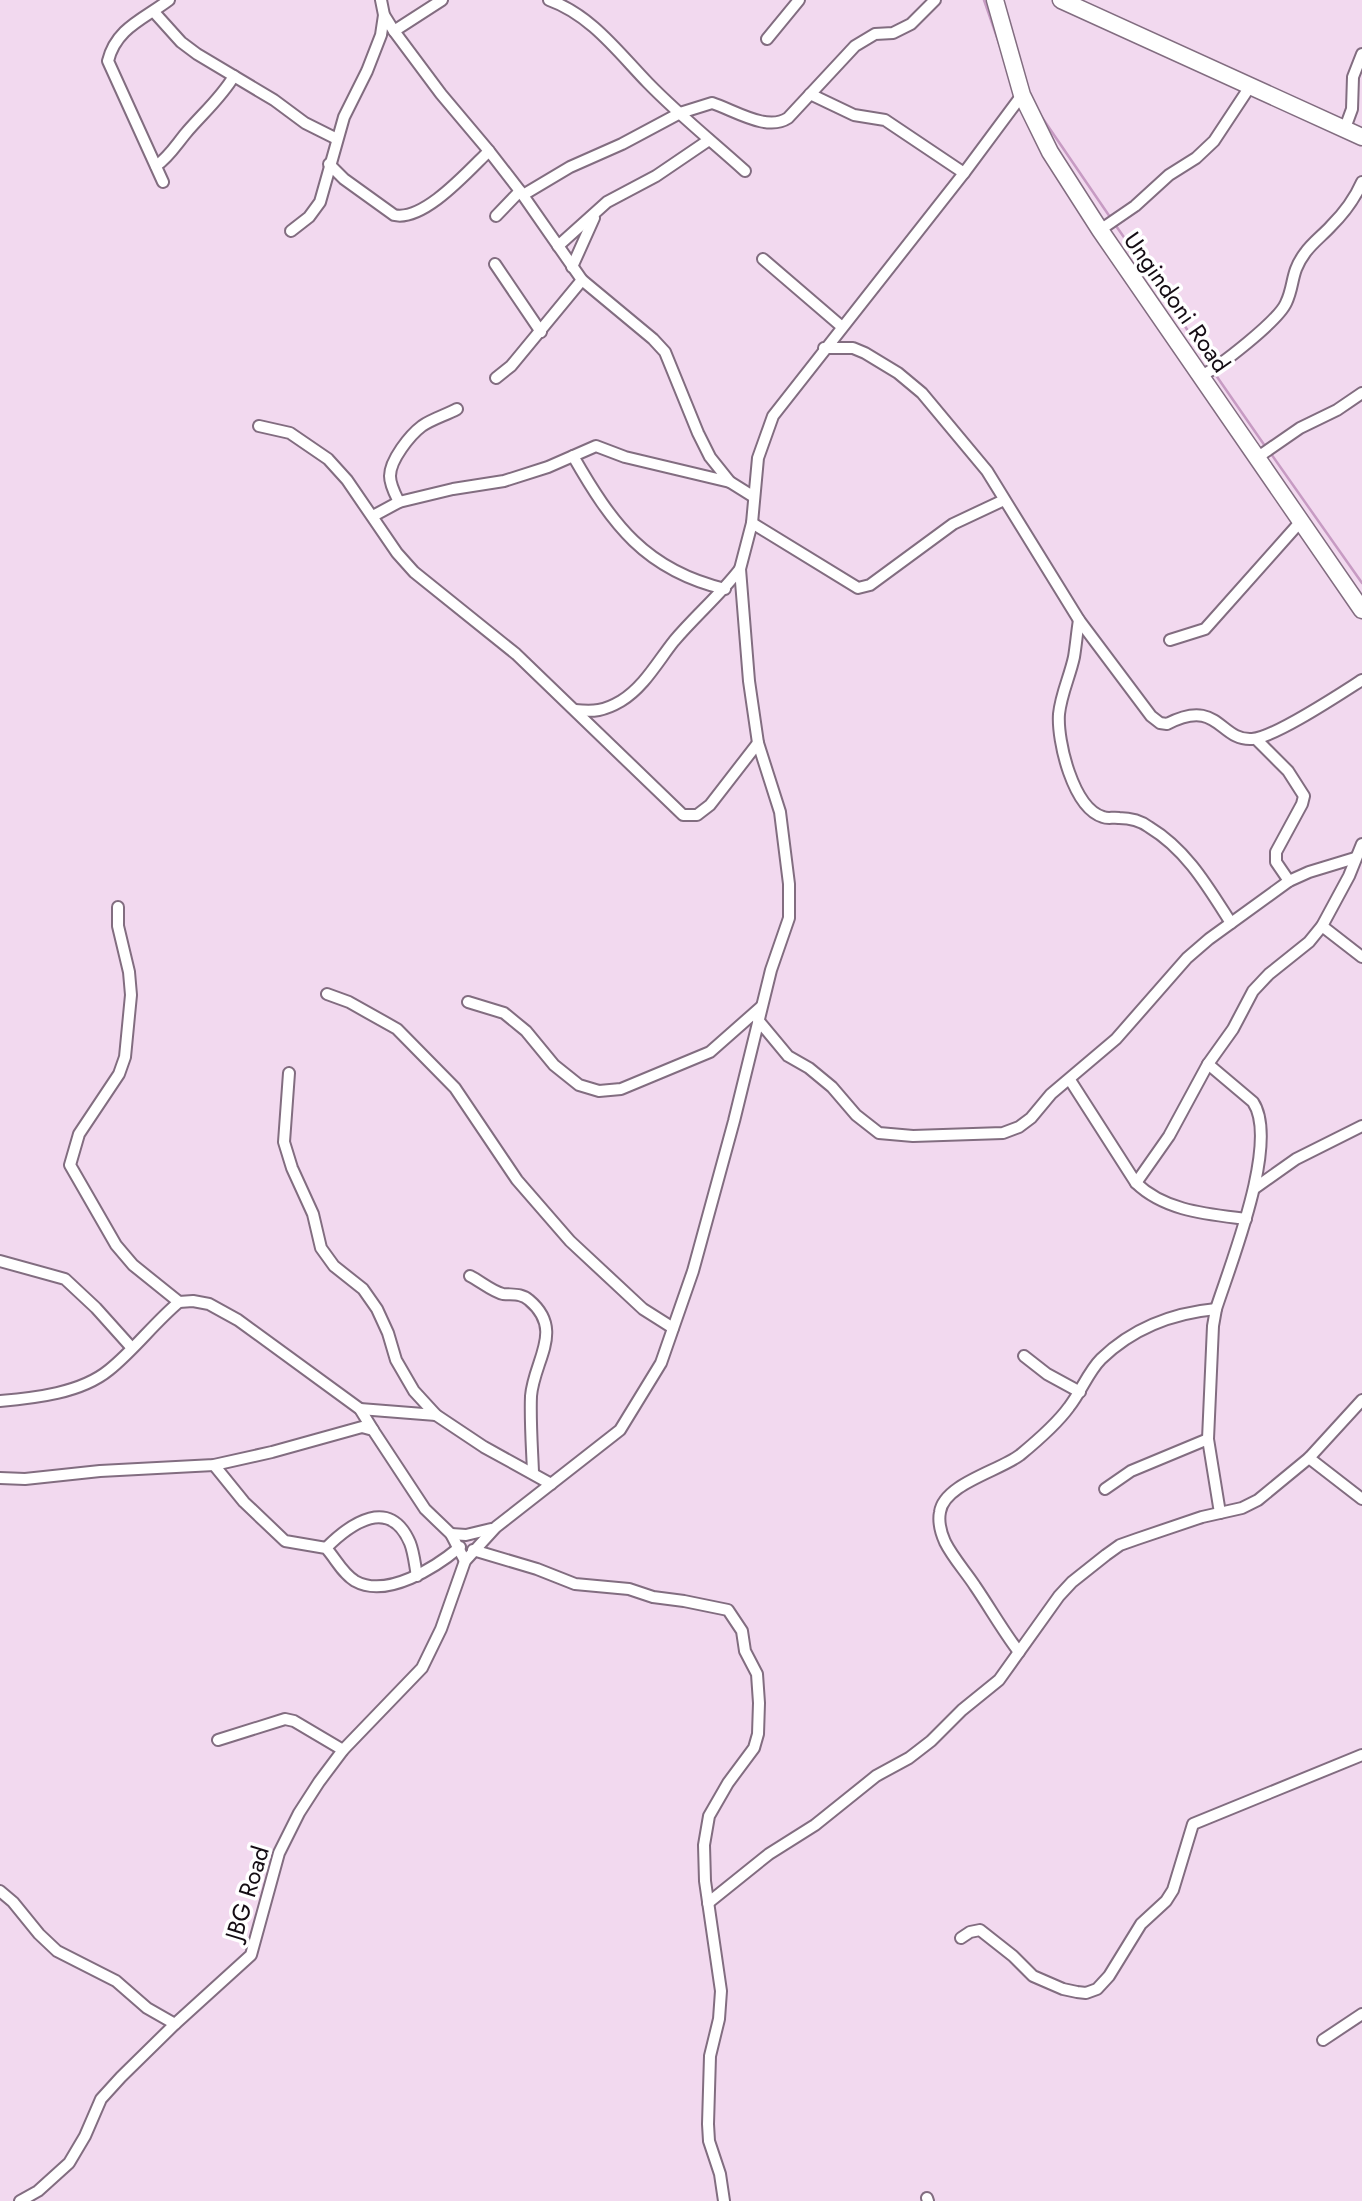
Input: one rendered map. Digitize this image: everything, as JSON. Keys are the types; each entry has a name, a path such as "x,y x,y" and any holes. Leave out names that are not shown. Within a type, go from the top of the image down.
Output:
{"main road":[{"name":"Ungindoni Road","path":"995,0 1022,96 1051,152 1100,230 1362,610"},
{"path":"1061,0 1362,137"}],"street":[{"path":"163,182 108,61 114,43 125,30 137,19 154,12 169,0"},
{"path":"291,231 309,217 320,202 344,117 381,35 384,15 381,0"},
{"path":"394,31 442,0"},
{"path":"549,0 567,7 618,48 648,83 746,171"},
{"path":"767,39 799,0"},
{"path":"496,216 522,193 680,113 712,103 767,122 781,123 865,38 875,34 893,33 911,24 935,0"},
{"path":"154,12 181,42 274,100 305,123 337,139"},
{"path":"384,15 441,94 522,193 582,280 665,352 699,437 710,457 730,482"},
{"path":"1345,128 1352,108 1353,78 1362,54"},
{"path":"156,166 165,160 225,91 234,76"},
{"path":"1100,230 1135,206 1214,141 1251,85"},
{"path":"810,94 854,114 885,120 964,173"},
{"path":"575,710 597,712 622,701 643,682 674,641 725,589 740,569 752,523 758,458 773,416 1022,96"},
{"path":"558,246 598,209 656,176 709,140"},
{"path":"329,164 344,179 394,215 400,216 427,207 489,150"},
{"path":"1201,376 1224,361 1280,312 1289,296 1292,274 1299,261 1334,224 1362,182"},
{"path":"572,267 598,209"},
{"path":"763,259 841,327"},
{"path":"495,264 541,332"},
{"path":"496,377 511,366 582,280"},
{"path":"824,348 853,348 884,363 922,393 987,471 1079,620 1143,705 1160,723 1167,724 1192,715 1202,716 1216,721 1239,737 1256,739 1305,716 1362,680"},
{"path":"1258,457 1289,435 1337,410 1362,393"},
{"path":"399,502 390,478 391,468 398,456 424,425 457,409"},
{"path":"259,426 290,433 328,459 373,516 392,547 414,572 507,647 683,814 697,814 710,805 758,743"},
{"path":"373,516 399,502 453,488 504,481 596,446 625,457 730,482 754,497"},
{"path":"573,456 596,497 636,543 654,559 696,582 725,589"},
{"path":"752,523 858,588 870,585 953,524 1004,499"},
{"path":"1170,640 1205,629 1302,520"},
{"name":"JBG Road","path":"20,2201 38,2191 69,2163 85,2136 101,2099 175,2024 251,1955 279,1853 299,1813 318,1782 343,1750 422,1668 441,1629 465,1561 473,1550 496,1527 621,1430 661,1363 697,1258 771,970 789,918 789,884 780,812 758,743 749,681 740,569"},
{"path":"1079,620 1074,657 1059,713 1060,737 1071,778 1095,813 1105,818 1132,820 1148,826 1183,854 1231,923"},
{"path":"1256,739 1288,771 1304,796 1276,852 1276,862 1289,881"},
{"path":"1136,1182 1170,1136 1208,1064 1233,1029 1253,991 1269,974 1309,942 1322,926 1349,876 1362,844"},
{"path":"758,1020 788,1056 809,1068 832,1087 856,1115 879,1133 913,1136 1003,1133 1031,1118 1051,1094 1116,1040 1187,958 1231,923 1289,881 1355,858"},
{"path":"118,907 118,926 130,984 125,1057 119,1074 79,1134 70,1165 116,1245 133,1265 179,1302"},
{"path":"1322,926 1362,957"},
{"path":"327,994 349,1002 397,1029 455,1088 517,1180 570,1241 643,1309 673,1328"},
{"path":"468,1002 504,1013 526,1031 554,1065 570,1079 579,1085 599,1091 621,1089 710,1052 761,1007"},
{"path":"1208,1064 1246,1096 1258,1110 1261,1121 1255,1188 1216,1309 1211,1347 1208,1439 1220,1513"},
{"path":"289,1073 284,1142 292,1168 313,1214 321,1248 334,1266 363,1289 377,1309 396,1360 414,1391 436,1415 484,1447 551,1484"},
{"path":"1070,1080 1136,1182 1146,1193 1174,1206 1245,1219"},
{"path":"1255,1188 1296,1159 1362,1126"},
{"path":"0,1261 65,1279 131,1347"},
{"path":"470,1276 501,1294 517,1294 527,1298 541,1312 546,1327 547,1342 531,1393 533,1472"},
{"path":"0,1401 82,1385 108,1371 179,1302 209,1304 238,1320 360,1409 425,1509 451,1534 460,1547 465,1561"},
{"path":"1019,1653 947,1546 939,1523 940,1509 948,1496 957,1489 1005,1466 1057,1422 1100,1360 1131,1336 1175,1315 1216,1309"},
{"path":"1024,1356 1047,1374 1080,1392"},
{"path":"708,1903 769,1854 815,1825 876,1776 909,1758 931,1741 962,1710 999,1680 1072,1582 1113,1550 1138,1539 1242,1508 1258,1500 1309,1458 1362,1400"},
{"path":"360,1409 436,1415"},
{"path":"0,1478 25,1479 100,1471 214,1465 272,1452 354,1427 373,1430"},
{"path":"1105,1489 1131,1471 1208,1439"},
{"path":"1309,1458 1362,1499"},
{"path":"214,1465 244,1502 285,1542 326,1548 355,1581 368,1586 388,1586 417,1576 460,1547"},
{"path":"1290,1475 1317,1470 1328,1471"},
{"path":"326,1548 350,1526 373,1517 382,1517 401,1530 410,1544 417,1576"},
{"path":"451,1534 480,1533 496,1527"},
{"path":"473,1550 537,1569 575,1584 629,1589 653,1597 728,1610 736,1619 745,1638 745,1651 757,1674 760,1703 758,1734 746,1761 728,1783 709,1816 704,1845 705,1881 721,1991 719,2019 710,2065 708,2124 709,2141 720,2174 724,2201"},
{"path":"218,1740 285,1719 294,1721 343,1750"},
{"path":"961,1938 980,1930 1013,1956 1032,1976 1077,1992 1086,1993 1097,1989 1110,1976 1141,1924 1174,1890 1193,1824 1362,1755"},
{"path":"0,1891 57,1951 116,1981 147,2008 175,2024"},
{"path":"1323,2040 1362,2014"}],"waterway":[{"path":"984,0 1001,49"},
{"path":"1039,113 1110,217"},
{"path":"1114,223 1210,365"},
{"path":"1213,371 1265,446"},
{"path":"1269,451 1362,583"}]}
